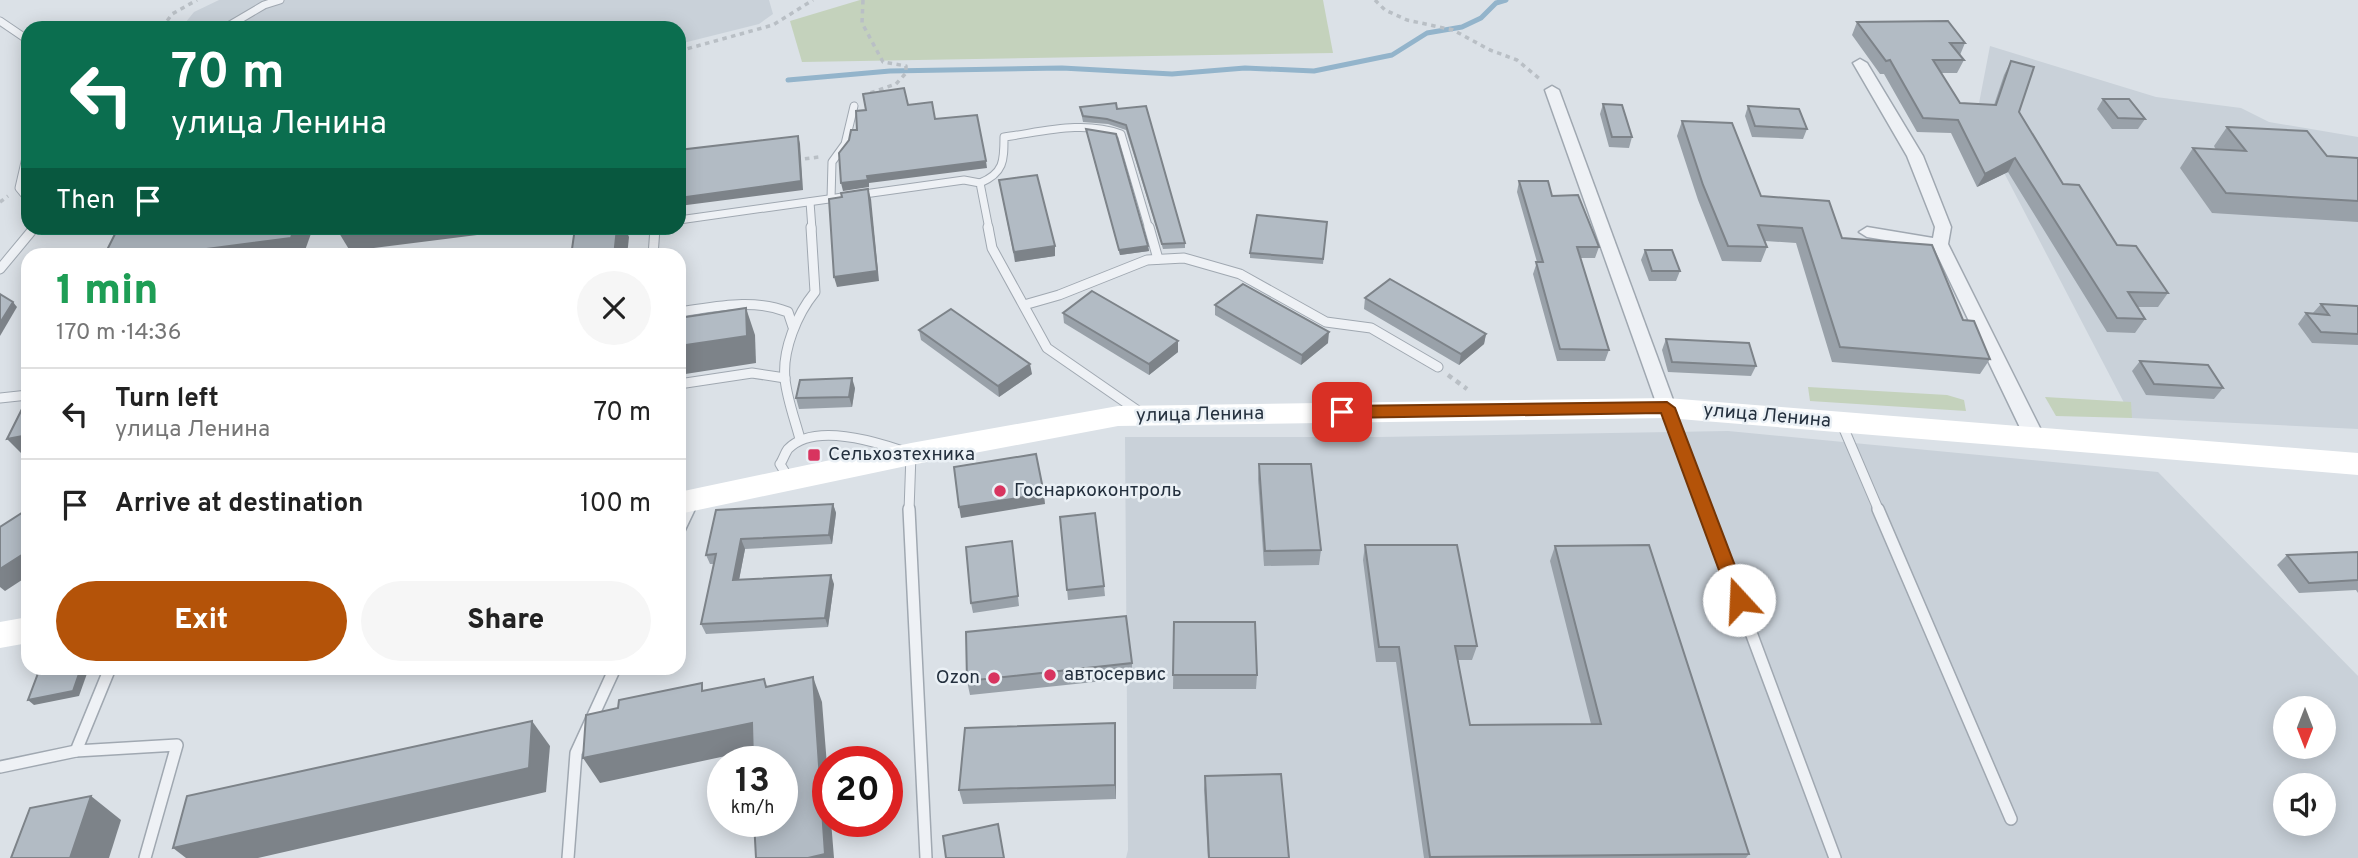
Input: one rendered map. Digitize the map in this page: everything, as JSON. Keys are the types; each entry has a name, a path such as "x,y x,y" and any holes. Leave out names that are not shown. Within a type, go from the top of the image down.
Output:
{"street":[{"path":"1860,63 1915,156 1943,227 1940,244 2035,438"},
{"path":"1552,90 1667,408"},
{"path":"1867,232 1940,244"},
{"name":"улица Ленина","path":"686,501 911,454 1118,416 1667,408 2358,464"},
{"path":"0,635 21,631"}],"lane":[{"path":"237,21 264,5 280,0"},
{"path":"0,21 21,35"},
{"path":"831,199 832,162 845,144 854,106"},
{"path":"686,219 964,180 980,183 995,177 1005,163 1004,137 1079,128 1110,128 1121,134 1158,259"},
{"path":"980,183 992,248 1047,348 1144,416"},
{"path":"800,439 785,378 793,327 803,307 816,292 810,202"},
{"path":"0,269 28,235"},
{"path":"1024,304 1059,295 1147,260 1184,258 1240,274 1326,322 1370,328 1438,368"},
{"path":"686,311 743,304 773,304 788,312 793,327"},
{"path":"686,383 752,373 785,378"},
{"path":"0,398 21,396"},
{"path":"1667,408 1835,858"},
{"path":"1841,422 2011,819"},
{"path":"796,478 786,474 780,464 784,451 800,439 828,436 856,438 888,444 911,454 908,523 926,858"},
{"path":"76,751 107,675"},
{"path":"568,858 576,753 612,675"},
{"path":"0,767 76,751 177,745 145,858"}],"path":[{"path":"167,21 172,15 197,0"},
{"path":"686,49 773,25 813,0"},
{"path":"854,106 866,93 896,84 906,71 902,63 883,62 874,50 862,23 863,0"},
{"path":"1375,0 1385,10 1407,20 1453,30 1490,50 1517,60 1552,90"},
{"path":"784,161 837,155"},
{"path":"1438,368 1467,390"}],"shaded area":[{"path":"219,0 769,0 773,14 759,24 686,42 686,21 187,21 194,12"},
{"path":"1990,46 2156,97 2241,108 2269,122 2358,137 2358,429 2132,418 1976,119"},
{"path":"1728,431 2158,472 2358,676 2358,858 1126,858 1125,437 1379,437"}],"green space":[{"path":"860,0 1323,0 1333,53 802,62 790,21"},
{"path":"1808,387 1947,395 1964,400 1966,411 1810,401"},
{"path":"2045,397 2131,402 2132,418 2056,416"}],"building":[{"path":"1948,21 1965,43 1950,43 1964,60 1933,60 1960,103 1996,105 2011,61 2034,67 2019,112 2063,184 2079,185 2117,245 2136,246 2168,293 2128,292 2145,319 2117,318 2015,158 1985,174 1958,120 1923,118 1890,60 1886,61 1857,22"},
{"path":"904,88 908,105 932,102 935,119 977,115 986,161 867,176 868,180 841,183 839,153 849,140 851,130 857,130 856,111 866,110 863,94"},
{"path":"2103,99 2129,99 2145,119 2118,118"},
{"path":"1116,103 1117,109 1146,106 1185,243 1162,244 1126,125 1083,116 1080,107"},
{"path":"1603,104 1622,105 1632,137 1612,137"},
{"path":"1748,106 1799,109 1807,129 1755,126"},
{"path":"1682,121 1732,123 1761,196 1829,201 1842,238 1932,245 1963,320 1974,321 1990,359 1840,347 1802,228 1758,225 1767,247 1728,246 1703,185"},
{"path":"2227,127 2307,131 2327,156 2358,158 2358,201 2226,193 2193,148 2246,151"},
{"path":"1086,129 1116,134 1148,246 1119,250"},
{"path":"798,136 801,181 686,197 686,149"},
{"path":"1037,175 1055,246 1014,252 999,180"},
{"path":"1519,181 1548,181 1552,196 1578,195 1599,247 1577,247 1609,350 1560,349 1536,262 1543,262"},
{"path":"868,189 877,271 834,277 829,199 842,197 841,193"},
{"path":"1257,215 1327,222 1323,259 1250,253"},
{"path":"114,235 292,235 291,238 214,248 108,248"},
{"path":"574,235 616,235 615,248 572,248"},
{"path":"1645,250 1672,250 1680,271 1652,271"},
{"path":"1390,279 1486,334 1461,354 1365,298"},
{"path":"1243,284 1329,332 1302,355 1215,305"},
{"path":"1092,291 1178,341 1149,364 1063,313"},
{"path":"0,294 13,302 0,323"},
{"path":"2321,304 2358,306 2358,334 2321,332 2306,313 2329,315"},
{"path":"746,308 747,336 686,345 686,317"},
{"path":"951,309 1030,364 998,386 919,330"},
{"path":"1666,339 1749,343 1756,366 1672,362"},
{"path":"2140,361 2208,365 2223,388 2154,384"},
{"path":"852,378 849,397 796,398 800,380"},
{"path":"21,411 21,436 7,439"},
{"name":"Госнаркоконтроль","path":"1036,454 1044,494 959,507 954,467"},
{"path":"1259,464 1311,464 1321,550 1265,551"},
{"path":"833,504 829,535 741,539 733,580 831,575 825,618 701,624 716,554 706,555 716,510"},
{"path":"1095,513 1104,586 1067,590 1060,517"},
{"path":"21,514 21,556 0,569 0,527"},
{"path":"1012,541 1018,596 971,603 966,547"},
{"path":"1365,545 1457,545 1477,646 1455,646 1470,725 1601,724 1555,546 1649,545 1749,854 1430,857 1399,647 1379,647"},
{"path":"2358,552 2358,580 2309,583 2287,555"},
{"path":"1126,616 1132,663 967,681 966,632"},
{"path":"1174,622 1255,622 1257,675 1173,675"},
{"path":"37,675 79,675 73,691 28,700"},
{"path":"813,677 818,746 812,746 812,837 824,837 825,854 808,858 756,858 755,837 798,837 798,746 753,746 752,723 583,758 586,715 618,708 619,700 702,683 702,691 764,679 766,687"},
{"path":"532,721 529,768 173,848 187,796"},
{"path":"1115,723 1115,785 959,790 965,728"},
{"path":"1281,774 1289,858 1209,858 1205,776"},
{"path":"91,796 70,858 11,858 30,808"},
{"path":"998,824 1004,858 946,858 943,836"}],"waterway":[{"path":"788,80 890,71 1062,68 1172,74 1245,68 1314,71 1392,55 1427,33 1462,27 1481,18 1496,3 1506,0"}],"place":[{"name":"Сельхозтехника","path":"814,455"},
{"name":"Госнаркоконтроль","path":"1000,491"},
{"name":"автосервис","path":"1050,675"},
{"name":"Ozon","path":"994,678"}],"route":[{"path":"1342,412 1667,408 1739,600"}]}
